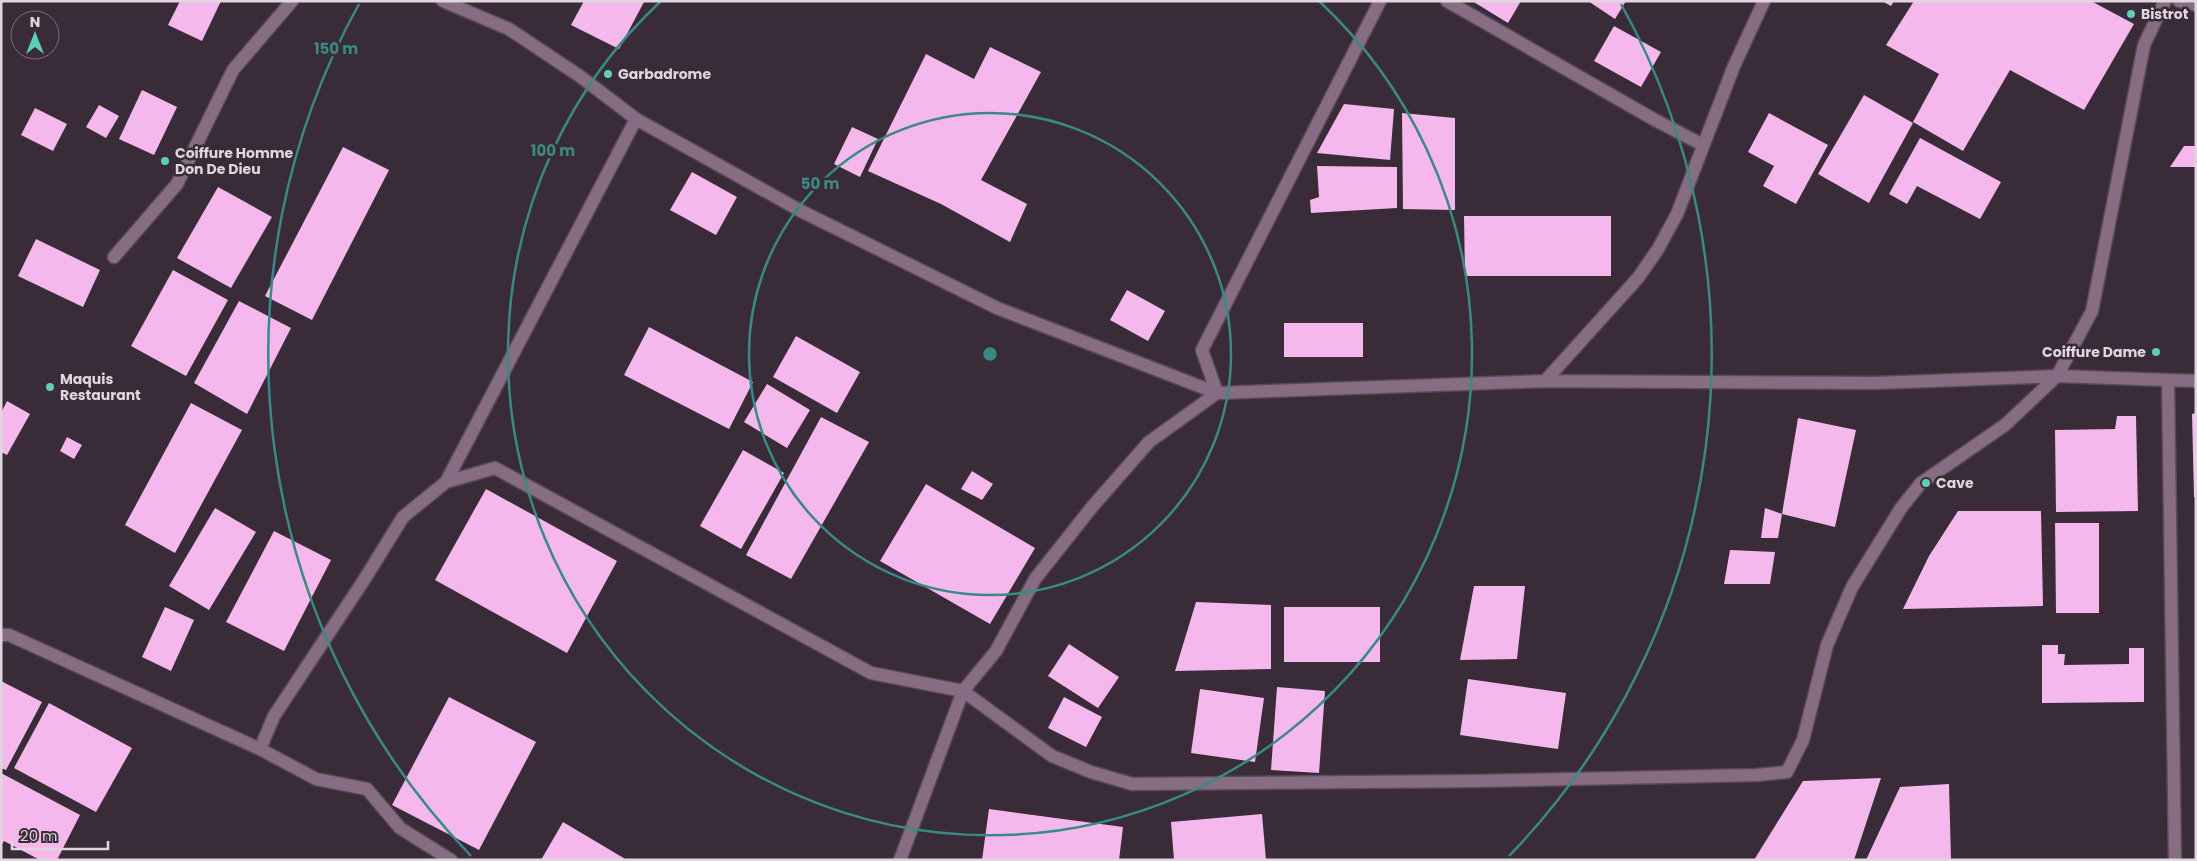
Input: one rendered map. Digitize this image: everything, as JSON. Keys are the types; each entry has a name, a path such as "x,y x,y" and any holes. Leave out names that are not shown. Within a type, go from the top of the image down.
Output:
{"street":[{"path":"114,257 177,184 233,70 292,1"},
{"path":"443,1 509,29 580,77 636,119 802,211 997,308 1217,393 1546,381 1876,383 2057,376 2196,382"},
{"path":"1217,393 1202,350 1380,1"},
{"path":"1447,1 1655,120 1703,145"},
{"path":"1546,381 1638,278 1658,249 1677,214 1692,180 1703,145 1734,66 1764,1"},
{"path":"446,482 495,468 871,674 963,691 1052,756 1091,772 1132,784 1757,775 1787,772 1803,740 1827,645 1852,587 1901,508 1921,483 2005,425 2057,376 2092,311 2144,45 2165,1"},
{"path":"2179,1 2196,5"},
{"path":"260,749 274,716 403,518 446,482 636,119"},
{"path":"2168,381 2175,860"},
{"path":"900,860 963,691 996,651 1035,579 1092,507 1150,442 1217,393"},
{"path":"1,635 9,635 260,749 316,779 367,788 400,828 451,860"}],"building":[{"path":"180,1 221,1 202,41 168,25"},
{"path":"584,1 644,2 619,49 571,25"},
{"path":"1472,1 1521,1 1508,23"},
{"path":"1588,1 1626,1 1615,19"},
{"path":"1882,1 1894,1 1891,6"},
{"path":"1914,1 2091,1 2134,24 2084,110 2010,70 1963,151 1913,122 1939,74 1886,45"},
{"path":"1614,26 1661,52 1641,87 1594,61"},
{"path":"990,47 1041,72 981,180 1027,204 1010,242 941,204 868,171 926,54 974,79"},
{"path":"142,90 177,107 154,155 119,139"},
{"path":"1864,95 1913,123 1869,203 1818,174"},
{"path":"1344,104 1394,109 1390,160 1317,153"},
{"path":"99,105 119,116 106,138 86,127"},
{"path":"35,108 67,124 53,151 21,135"},
{"path":"1402,113 1455,118 1455,210 1403,209"},
{"path":"1769,113 1828,145 1796,204 1763,186 1774,166 1748,152"},
{"path":"852,127 878,139 860,177 834,164"},
{"path":"1920,138 2001,182 1980,219 1917,186 1907,204 1889,194"},
{"path":"2184,146 2196,146 2196,167 2170,167"},
{"path":"343,147 389,170 312,320 265,296"},
{"path":"1317,166 1397,167 1397,208 1311,213 1310,200 1319,197"},
{"path":"692,172 737,197 716,235 670,210"},
{"path":"218,187 272,217 231,288 177,258"},
{"path":"1464,216 1611,216 1611,276 1465,276"},
{"path":"36,239 100,270 83,307 18,276"},
{"path":"173,270 228,300 186,376 131,346"},
{"path":"1127,290 1165,311 1148,341 1110,320"},
{"path":"239,301 291,328 247,414 194,383"},
{"path":"1284,323 1363,323 1363,357 1284,357"},
{"path":"649,327 753,382 729,429 624,375"},
{"path":"796,336 860,372 837,413 773,377"},
{"path":"767,384 810,410 787,448 744,422"},
{"path":"7,401 30,414 7,455 1,452 1,413"},
{"path":"191,403 242,430 175,553 125,525"},
{"path":"2196,413 2196,497 2194,497 2192,414"},
{"path":"2117,416 2136,416 2138,511 2056,512 2055,430 2115,429"},
{"path":"821,417 869,442 791,579 746,555"},
{"path":"1798,418 1856,430 1835,527 1782,514"},
{"path":"67,437 82,445 74,459 60,451"},
{"path":"743,450 784,473 741,549 700,526"},
{"path":"972,471 993,484 982,500 961,489"},
{"path":"926,484 1035,548 990,624 880,561"},
{"path":"486,489 617,561 567,653 435,580"},
{"path":"215,508 256,532 209,610 169,586"},
{"path":"1765,508 1782,514 1778,538 1761,538"},
{"path":"1958,511 2041,511 2043,606 1903,609 1929,556"},
{"path":"2055,523 2099,523 2099,613 2056,613"},
{"path":"274,531 331,560 284,651 226,622"},
{"path":"1730,550 1775,552 1770,584 1724,584"},
{"path":"1474,586 1525,586 1517,659 1460,660"},
{"path":"1196,602 1271,605 1271,669 1175,671"},
{"path":"165,607 194,620 171,671 142,657"},
{"path":"1284,607 1380,607 1380,662 1284,662"},
{"path":"1069,644 1119,677 1098,708 1048,676"},
{"path":"2042,645 2058,645 2058,654 2065,654 2064,665 2129,664 2129,648 2144,648 2144,702 2042,703"},
{"path":"1468,679 1566,693 1558,749 1460,735"},
{"path":"1,681 42,702 6,770 1,768"},
{"path":"1277,687 1325,691 1319,773 1271,770"},
{"path":"1200,689 1264,698 1255,762 1191,753"},
{"path":"449,697 536,742 479,850 392,805"},
{"path":"1064,697 1102,717 1086,747 1048,728"},
{"path":"49,703 132,748 96,812 14,768"},
{"path":"1,773 80,815 57,860 40,860 4,841 1,846"},
{"path":"1881,778 1854,860 1754,860 1803,781"},
{"path":"1949,784 1951,860 1866,860 1900,787"},
{"path":"989,809 1123,827 1119,860 982,860"},
{"path":"1262,814 1266,860 1174,860 1171,822"},
{"path":"563,822 627,860 541,860"}],"place":[{"name":"Bistrot","path":"2131,14"},
{"name":"Garbadrome","path":"608,74"},
{"name":"Coiffure Homme Don De Dieu","path":"165,161"},
{"name":"Coiffure Dame","path":"2156,352"},
{"name":"Maquis Restaurant","path":"50,387"},
{"name":"Cave","path":"1926,483"}]}
